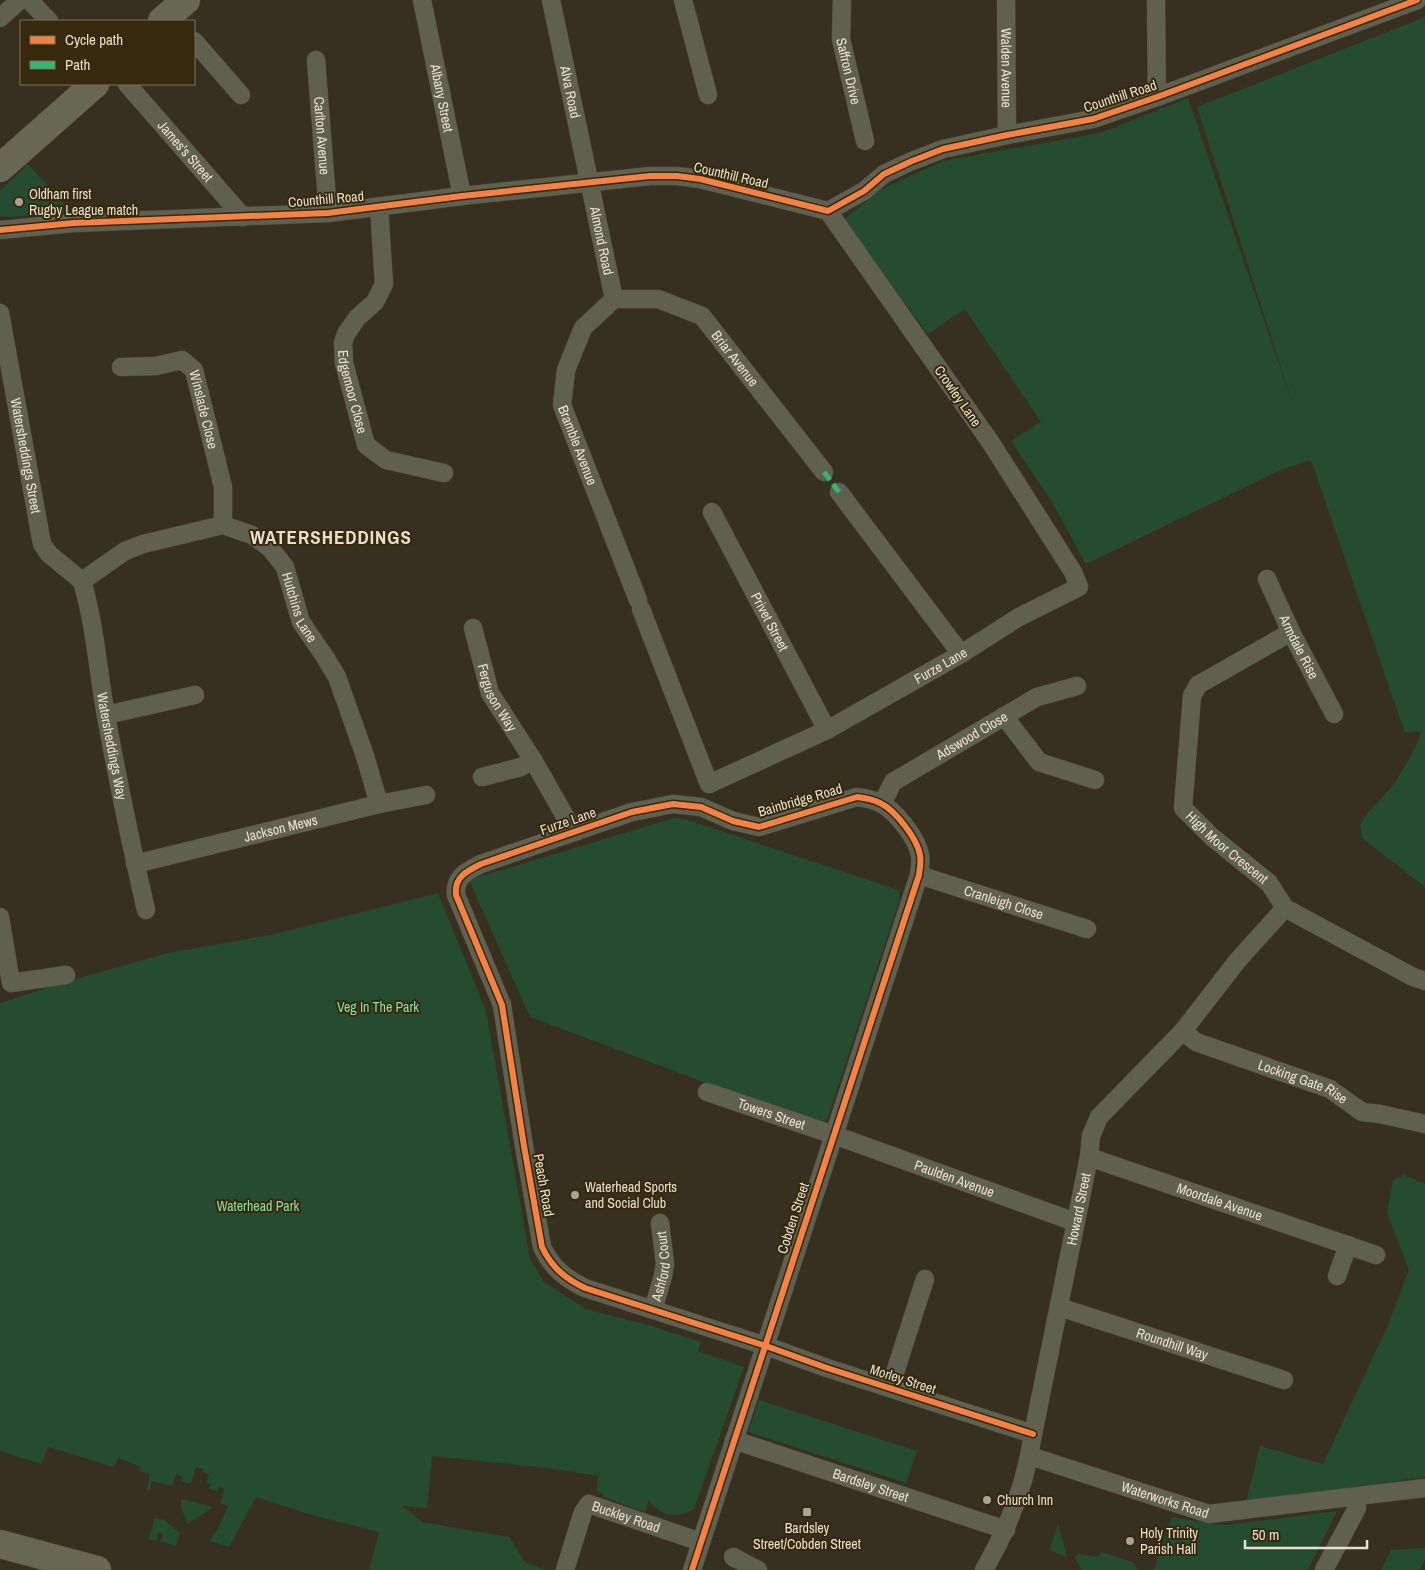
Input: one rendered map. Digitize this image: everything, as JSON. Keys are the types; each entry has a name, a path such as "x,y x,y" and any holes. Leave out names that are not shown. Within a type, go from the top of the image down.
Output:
{"main road":[{"path":"0,168 94,85"},
{"path":"0,1544 97,1570"}],"street":[{"path":"0,18 20,0"},
{"path":"29,0 48,20"},
{"name":"Albany Street","path":"422,0 462,196"},
{"name":"Alva Road","path":"551,0 589,183"},
{"path":"683,0 708,95"},
{"name":"Saffron Drive","path":"842,0 841,39 865,141"},
{"name":"Walden Avenue","path":"1006,0 1008,135"},
{"path":"1156,0 1157,97"},
{"name":"Counthill Road","path":"0,230 74,223 328,213 462,196 650,176 677,176 700,179 828,211 864,191 884,174 912,160 943,149 1093,119 1157,97 1400,3 1417,0"},
{"path":"195,42 241,95"},
{"name":"Carlton Avenue","path":"316,60 328,213"},
{"name":"James's Street","path":"128,85 243,217"},
{"name":"Almond Road","path":"589,183 614,300"},
{"name":"Edgemoor Close","path":"379,207 384,284 375,302 357,318 346,334 343,343 344,363 366,445 386,460 444,473"},
{"name":"Crowley Lane","path":"828,211 992,444 1073,572 1080,587"},
{"name":"Briar Avenue","path":"614,300 658,299 702,316 824,472"},
{"name":"Bramble Avenue","path":"614,300 583,328 566,370 562,405 709,784"},
{"name":"Watersheddings Street","path":"0,313 42,544 49,554 82,581"},
{"name":"Winslade Close","path":"121,367 156,366 182,360 194,370 223,486 223,525"},
{"path":"839,492 961,654"},
{"name":"Privet Street","path":"712,512 827,730"},
{"path":"82,581 125,551 143,544 223,525"},
{"name":"Hutchins Lane","path":"223,525 252,535 270,548 285,568 301,622 337,677 380,804"},
{"name":"Armdale Rise","path":"1267,579 1291,632 1334,714"},
{"name":"Watersheddings Way","path":"82,581 88,603 106,715 135,864 146,910"},
{"name":"Furze Lane","path":"709,784 827,730 961,654 1019,617 1080,587"},
{"name":"Ferguson Way","path":"473,628 490,693 533,760 574,832"},
{"name":"High Moor Crescent","path":"1291,632 1198,685 1192,696 1183,808 1212,837 1269,883 1285,908 1419,979"},
{"name":"Adswood Close","path":"882,804 893,782 1037,697 1077,686"},
{"path":"106,715 195,695"},
{"path":"1004,716 1039,762 1095,780"},
{"path":"482,777 521,767 533,760"},
{"name":"Jackson Mews","path":"135,864 380,804 426,795"},
{"name":"Bainbridge Road","path":"701,807 733,821 759,827 857,798 869,798 882,804 894,813 913,837 920,855 919,875"},
{"name":"Furze Lane","path":"455,888 461,876 468,870 481,864 640,810 672,804 701,807"},
{"name":"Cranleigh Close","path":"919,875 1087,929"},
{"name":"Cobden Street","path":"692,1570 919,875"},
{"name":"Peach Road","path":"455,888 456,895 502,1004 524,1146 542,1247 546,1255 562,1275 577,1284 766,1346"},
{"name":"Howard Street","path":"984,1570 1006,1530 1017,1502 1030,1456 1032,1434 1090,1158 1091,1136 1099,1117 1183,1031 1238,960 1285,908"},
{"path":"0,917 12,983 66,974"},
{"name":"Locking Gate Rise","path":"1183,1031 1196,1042 1330,1089 1362,1112 1425,1124"},
{"name":"Towers Street","path":"707,1092 834,1135"},
{"name":"Paulden Avenue","path":"834,1135 1076,1222"},
{"name":"Moordale Avenue","path":"1090,1158 1376,1255"},
{"name":"Ashford Court","path":"653,1310 665,1264 660,1223"},
{"path":"1337,1276 1348,1246"},
{"path":"890,1388 925,1279"},
{"name":"Roundhill Way","path":"1059,1307 1284,1380"},
{"name":"Morley Street","path":"766,1346 827,1368 1032,1434"},
{"name":"Bardsley Street","path":"734,1440 1006,1530"},
{"name":"Waterworks Road","path":"1030,1456 1209,1514 1425,1488"},
{"path":"1324,1570 1357,1508 1354,1497"},
{"name":"Buckley Road","path":"564,1570 583,1512 589,1504 701,1542"},
{"path":"733,1557 758,1570"}],"green space":[{"path":"1425,17 1425,887 1362,838 1360,825 1367,814 1394,784 1415,749 1421,731 1405,733 1311,460 1283,469 1086,564 1052,502 1011,441 1041,422 965,309 928,334 843,220 880,190 943,161 1100,133 1188,98 1296,414 1197,107"},
{"path":"28,164 71,213 0,216 0,191"},
{"path":"674,818 685,819 898,890 900,898 827,1120 822,1123 706,1083 530,1017 469,880"},
{"name":"Waterhead Park","path":"438,893 486,1011 530,1258 544,1282 586,1309 648,1325 701,1342 698,1351 744,1367 694,1509 681,1514 670,1515 659,1510 649,1500 645,1512 603,1497 604,1494 597,1492 598,1476 548,1468 432,1456 427,1508 403,1506 422,1522 509,1537 526,1563 546,1570 372,1570 369,1569 379,1532 308,1514 256,1497 229,1547 210,1541 219,1527 228,1506 221,1503 224,1489 218,1487 217,1491 209,1489 210,1484 207,1483 209,1474 203,1472 203,1469 196,1467 191,1484 181,1481 182,1476 176,1474 172,1486 152,1481 150,1490 147,1489 150,1474 139,1471 140,1466 118,1458 114,1467 48,1447 42,1464 0,1451 0,1003 168,953 270,935"},
{"path":"1404,1175 1425,1184 1425,1477 1246,1502 1260,1446 1323,1464 1388,1325 1409,1270 1387,1213 1393,1180"},
{"path":"759,1400 917,1451 906,1483 748,1432"},
{"path":"181,1499 213,1507 188,1524 181,1507"},
{"path":"1337,1511 1308,1570 1154,1570 1172,1517 1227,1525"},
{"path":"155,1518 164,1520 180,1533 176,1546 161,1542 163,1534 158,1533 156,1541 149,1539"},
{"path":"1058,1524 1067,1557 1049,1550"},
{"path":"1425,1548 1425,1558 1420,1570 1381,1570 1391,1550"},
{"path":"1101,1552 1133,1562 1138,1570 1081,1570 1075,1557 1078,1554 1098,1557"}],"marked path":[{"path":"824,472 839,492"}],"cycle path":[{"path":"0,230 74,223 328,213 462,196 650,176 677,176 700,179 828,211 864,191 884,174 943,149 1093,119 1417,0"},
{"path":"692,1570 919,875 920,855 918,848 910,833 892,812 877,802 857,797 759,827 733,821 701,807 673,804 632,812 481,864 462,875 457,884 456,895 502,1005 542,1247 555,1267 566,1277 585,1288 766,1346 827,1368 1033,1434"}],"place":[{"name":"Oldham first Rugby League match","path":"19,202"},
{"name":"Waterhead Sports and Social Club","path":"575,1195"},
{"name":"Church Inn","path":"987,1500"},
{"name":"Bardsley Street/Cobden Street","path":"807,1512"},
{"name":"Holy Trinity Parish Hall","path":"1130,1541"}],"district":[{"name":"WATERSHEDDINGS","path":"331,537"}],"park label":[{"name":"Veg In The Park","path":"378,1007"}]}
